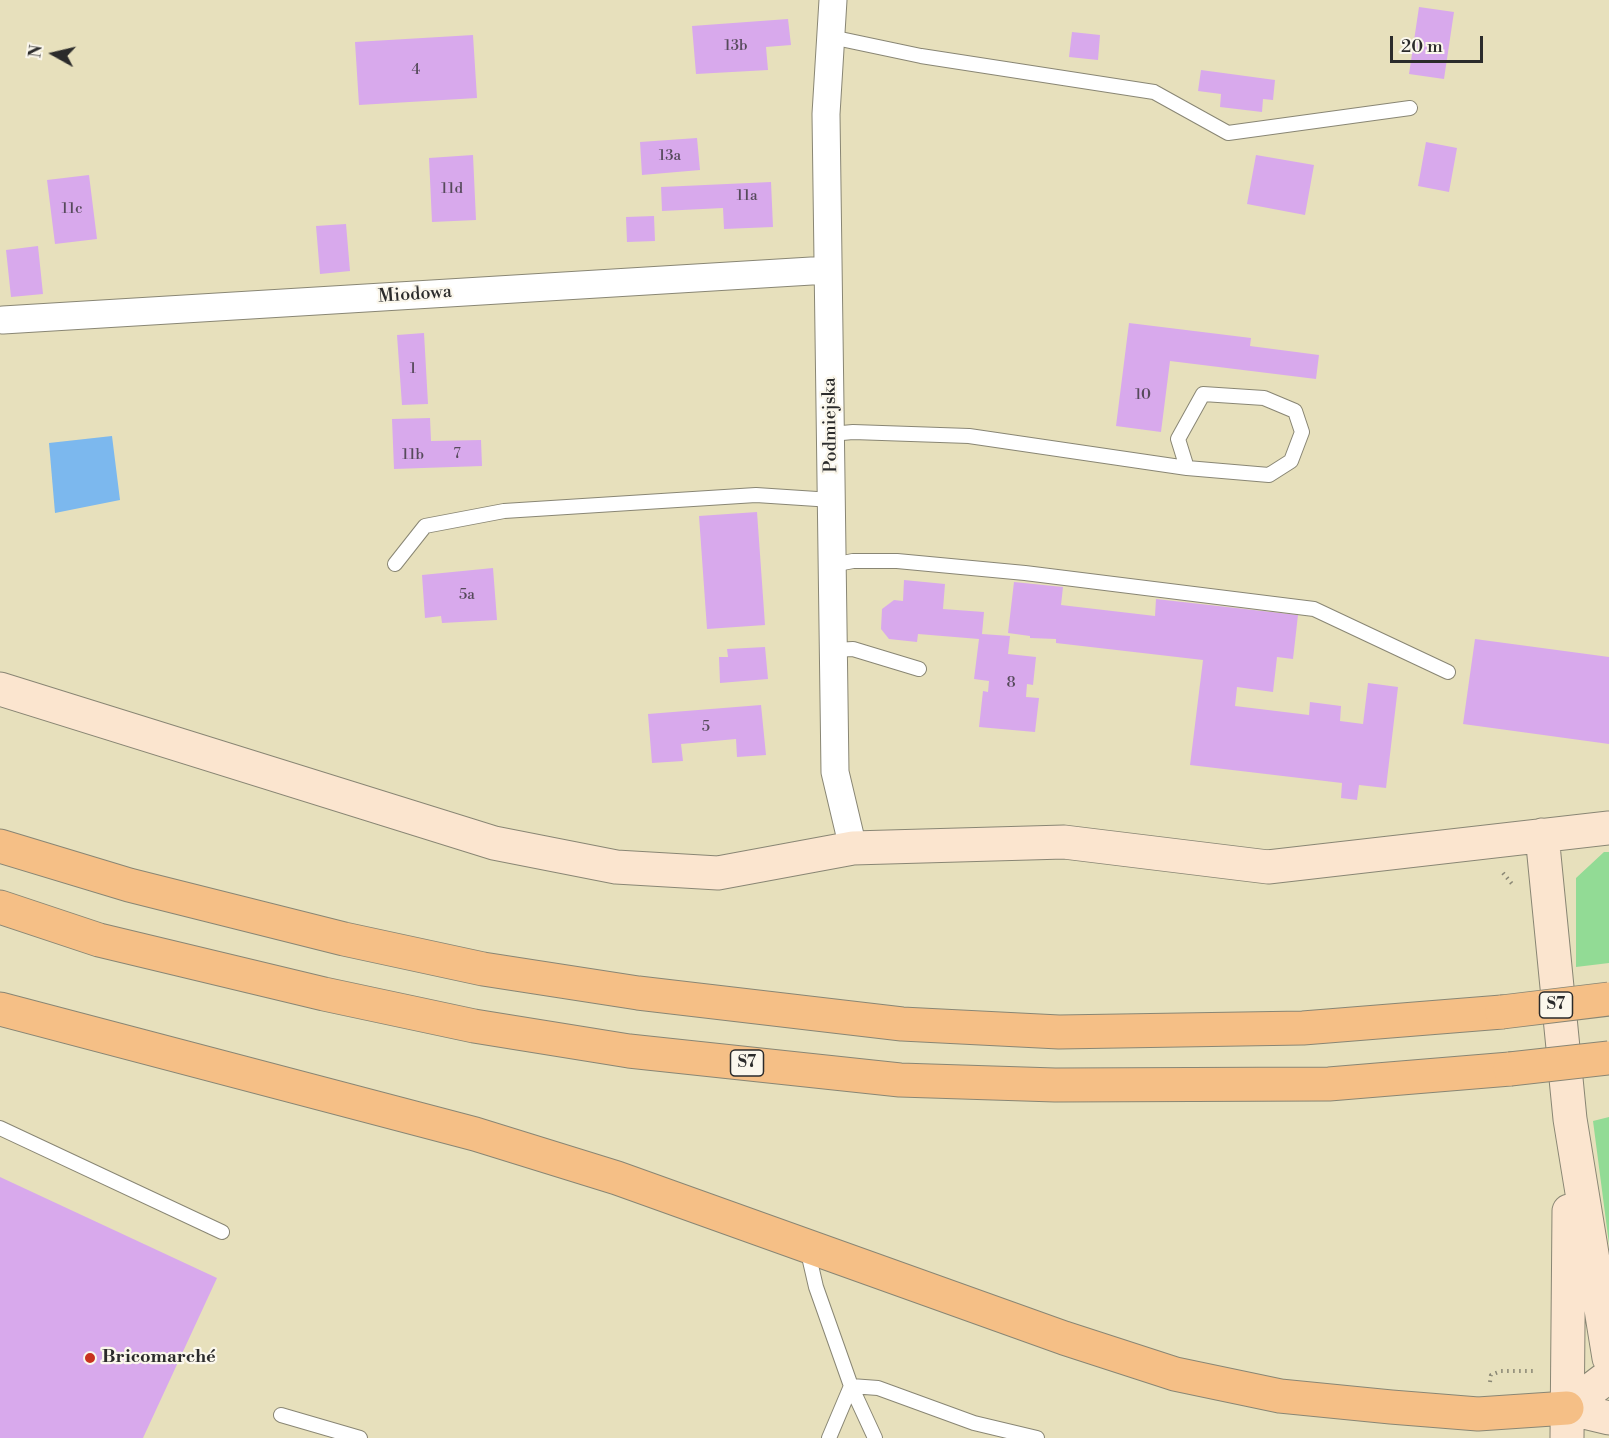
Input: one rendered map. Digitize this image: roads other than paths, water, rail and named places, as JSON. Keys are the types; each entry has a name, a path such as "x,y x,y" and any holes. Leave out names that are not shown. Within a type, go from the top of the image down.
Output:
{"highway":[{"name":"S7","path":"0,846 129,885 344,939 483,969 638,993 902,1024 1059,1032 1302,1028 1502,1012 1609,999"},
{"name":"S7","path":"0,907 99,940 324,994 474,1026 641,1052 900,1080 1055,1084 1329,1084 1609,1058"},
{"path":"0,1009 475,1134 617,1178 1064,1338 1175,1374 1280,1396 1488,1413 1567,1423"}],"street":[{"name":"Podmiejska","path":"833,0 826,114 836,771 853,848"},
{"name":"Miodowa","path":"3,320 828,270"},
{"path":"0,689 494,843 616,867 718,873 853,848 1064,842 1268,867 1609,828"},
{"path":"1542,835 1570,1119 1609,1358"},
{"path":"1567,1423 1570,1119"},
{"path":"1567,1423 1609,1376"},
{"path":"1567,1423 1609,1418"}],"lane":[{"path":"831,37 921,56 1154,92 1228,134 1410,108"},
{"path":"831,434 853,432 969,436 1187,468 1269,475 1291,461 1302,432 1295,411 1264,398 1203,394 1178,439 1187,468"},
{"path":"395,564 425,526 504,511 756,495 832,500"},
{"path":"832,565 852,561 908,562 1025,573 1314,609 1448,672"},
{"path":"834,650 853,649 919,669"},
{"path":"0,1128 222,1232"},
{"path":"807,1246 816,1287 850,1386 875,1438"},
{"path":"829,1438 850,1386"},
{"path":"850,1386 878,1388 974,1424 1037,1438"},
{"path":"281,1415 360,1438"}],"water":[{"path":"112,436 120,500 55,513 49,443"}],"place":[{"name":"Bricomarché","path":"90,1358"}]}
